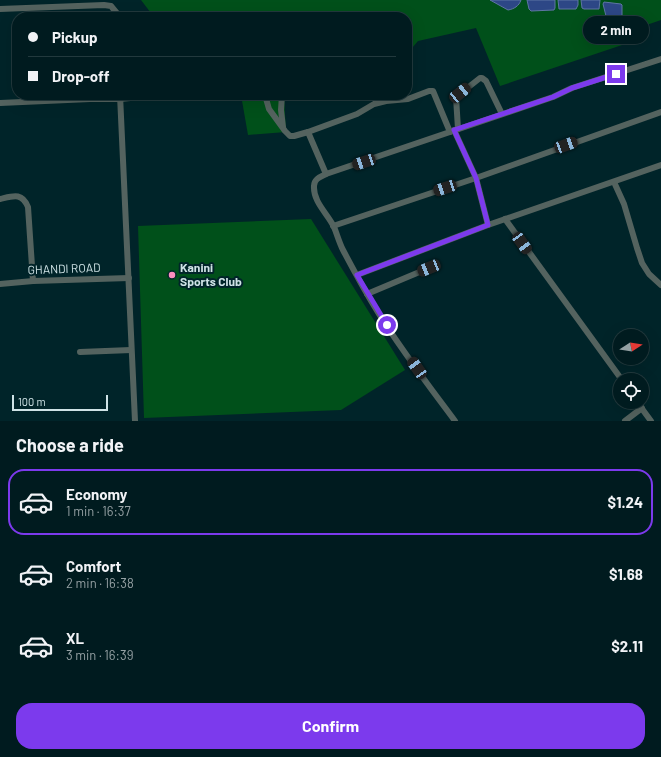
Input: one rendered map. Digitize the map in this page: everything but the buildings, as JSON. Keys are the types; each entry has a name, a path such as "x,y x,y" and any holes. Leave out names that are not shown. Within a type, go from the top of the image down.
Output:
{"street":[{"path":"0,9 104,5 111,6 116,12"},
{"path":"455,421 380,315 367,294 344,251 333,226 321,208 314,193 315,181 318,177 326,174 553,97 572,88 661,59"},
{"path":"454,130 456,97 480,78 486,81 502,114"},
{"path":"412,98 433,91 454,130 476,178 488,225"},
{"path":"0,103 68,100"},
{"path":"120,100 134,421"},
{"path":"267,100 269,110 290,136 298,136 361,113 374,104 397,100"},
{"path":"282,100 283,129"},
{"path":"333,226 476,178 661,112"},
{"path":"308,132 326,174"},
{"path":"357,275 488,225 661,166"},
{"path":"614,182 624,204 642,263 661,285"},
{"path":"0,199 18,196 23,198 28,207 33,281"},
{"path":"505,219 617,373"},
{"path":"367,294 429,268"},
{"name":"GHANDI ROAD","path":"0,284 33,281 129,278"},
{"path":"80,352 131,350"},
{"path":"625,421 641,409"},
{"path":"643,409 651,421"}],"green space":[{"path":"141,0 490,0 508,10 520,3 521,0 527,0 531,11 554,10 555,0 558,0 559,8 578,5 578,0 581,0 581,5 599,9 600,0 661,0 661,20 632,30 634,41 500,86 476,28 418,41 412,48 412,12 150,12"},
{"path":"242,100 284,100 286,132 248,135"},
{"path":"311,219 405,370 341,410 144,418 138,226"}],"water":[{"path":"490,0 521,0 516,7 508,10"},
{"path":"527,0 555,0 555,8 554,10 531,11"},
{"path":"558,0 578,0 578,5 576,9 559,9"},
{"path":"581,0 600,0 599,9 582,8"},
{"path":"604,2 621,4 622,17 606,16 603,4"}],"place":[{"name":"Kanini Sports Club","path":"172,275"}],"route":[{"path":"387,325 367,294 357,275 488,225 476,178 454,130 616,74"}]}
